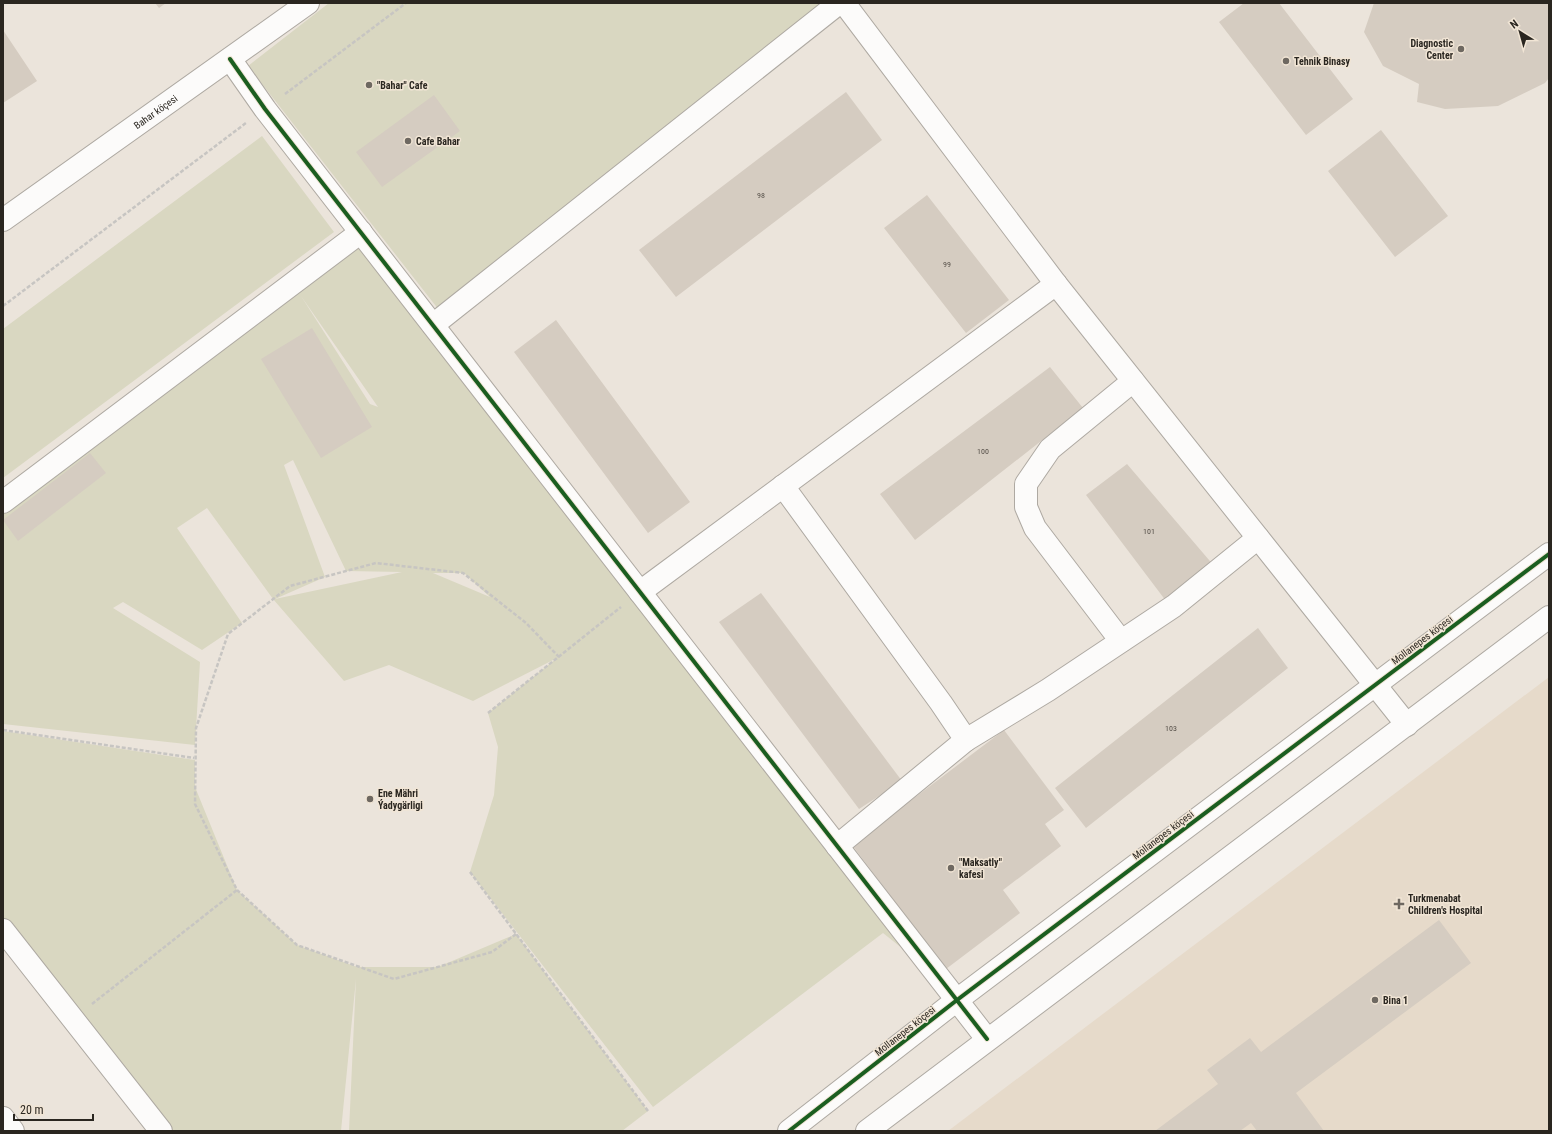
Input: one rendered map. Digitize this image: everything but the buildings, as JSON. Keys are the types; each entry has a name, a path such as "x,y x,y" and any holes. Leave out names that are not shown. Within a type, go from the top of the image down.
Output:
{"street":[{"name":"Bahar köçesi","path":"3,220 230,59 283,11 308,3"},
{"path":"433,325 839,3"},
{"path":"844,3 1056,284 1407,726"},
{"path":"230,59 265,109 987,1039"},
{"path":"3,502 361,232"},
{"path":"640,592 1056,284"},
{"path":"1121,641 1035,528 1026,507 1026,484 1050,449 1133,381"},
{"path":"783,486 941,703 966,740"},
{"path":"837,846 966,740 1048,690 1174,606 1258,538"},
{"name":"Mollanepes köçesi","path":"789,1131 957,1000 1549,554"},
{"path":"867,1131 987,1039 1407,726 1549,617"},
{"path":"3,930 161,1131"},
{"path":"3,1118 13,1131"}],"path":[{"path":"3,306 406,3"},
{"path":"516,934 492,952 394,979 297,946 237,890 195,804 194,758 196,728 228,634 290,586 376,563 464,573 526,624 558,657"},
{"path":"488,713 640,592"},
{"path":"3,730 194,758"},
{"path":"470,872 648,1111"},
{"path":"73,1019 237,890"}],"shaded area":[{"path":"329,3 831,3 446,319 248,66"},
{"path":"262,136 334,232 3,478 3,329"},
{"path":"361,232 938,977 883,933 653,1107 470,872 494,795 498,747 488,713 557,658 473,701 389,665 344,681 273,599 207,508 177,528 242,623 202,650 123,602 113,608 200,662 195,745 3,724 3,502","holes":["301,296 378,407 370,404","293,460 346,571 402,572 275,599 325,577 284,465","433,573 464,573 490,597"]},
{"name":"Turkmenabat Children's Hospital","path":"1549,677 1549,1131 948,1131"},
{"path":"3,731 195,760 195,787 237,890 297,945 357,967 438,967 516,934 648,1111 622,1131 349,1131 356,979 341,1131 161,1131 3,930"}],"cycle path":[{"path":"230,59 265,109 987,1039"},
{"path":"789,1131 957,1000 1549,554"}],"place":[{"name":"Diagnostic Center","path":"1461,49"},
{"name":"Tehnik Binasy","path":"1286,61"},
{"name":"\"Bahar\" Cafe","path":"369,85"},
{"name":"Cafe Bahar","path":"408,141"},
{"name":"Ene Mähri Ýadygärligi","path":"370,799"},
{"name":"\"Maksatly\" kafesi","path":"951,868"},
{"name":"Turkmenabat Children's Hospital","path":"1399,904"},
{"name":"Bina 1","path":"1375,1000"}]}
